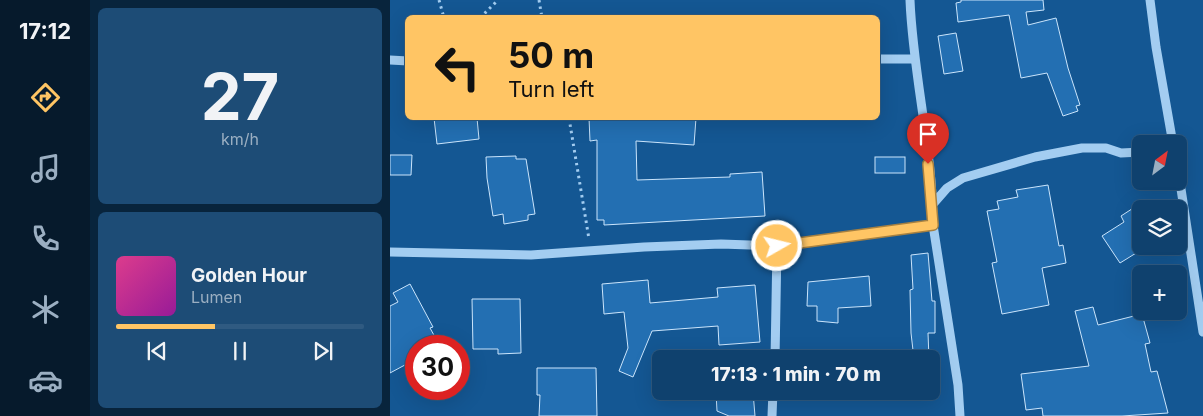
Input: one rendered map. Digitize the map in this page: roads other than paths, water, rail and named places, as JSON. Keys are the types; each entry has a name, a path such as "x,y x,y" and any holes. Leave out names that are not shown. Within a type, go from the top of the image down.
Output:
{"street":[{"path":"910,0 914,60 933,204 933,225 958,385 960,416"},
{"path":"1150,0 1171,135"},
{"path":"390,60 405,60"},
{"path":"880,60 914,60"},
{"path":"933,204 947,188 963,178 1035,157 1082,148 1106,148 1121,153 1132,152"},
{"path":"1181,190 1203,332"},
{"path":"390,252 531,255 712,245 777,246 933,225"},
{"path":"775,350 777,246"},
{"path":"772,416 773,400"}]}
